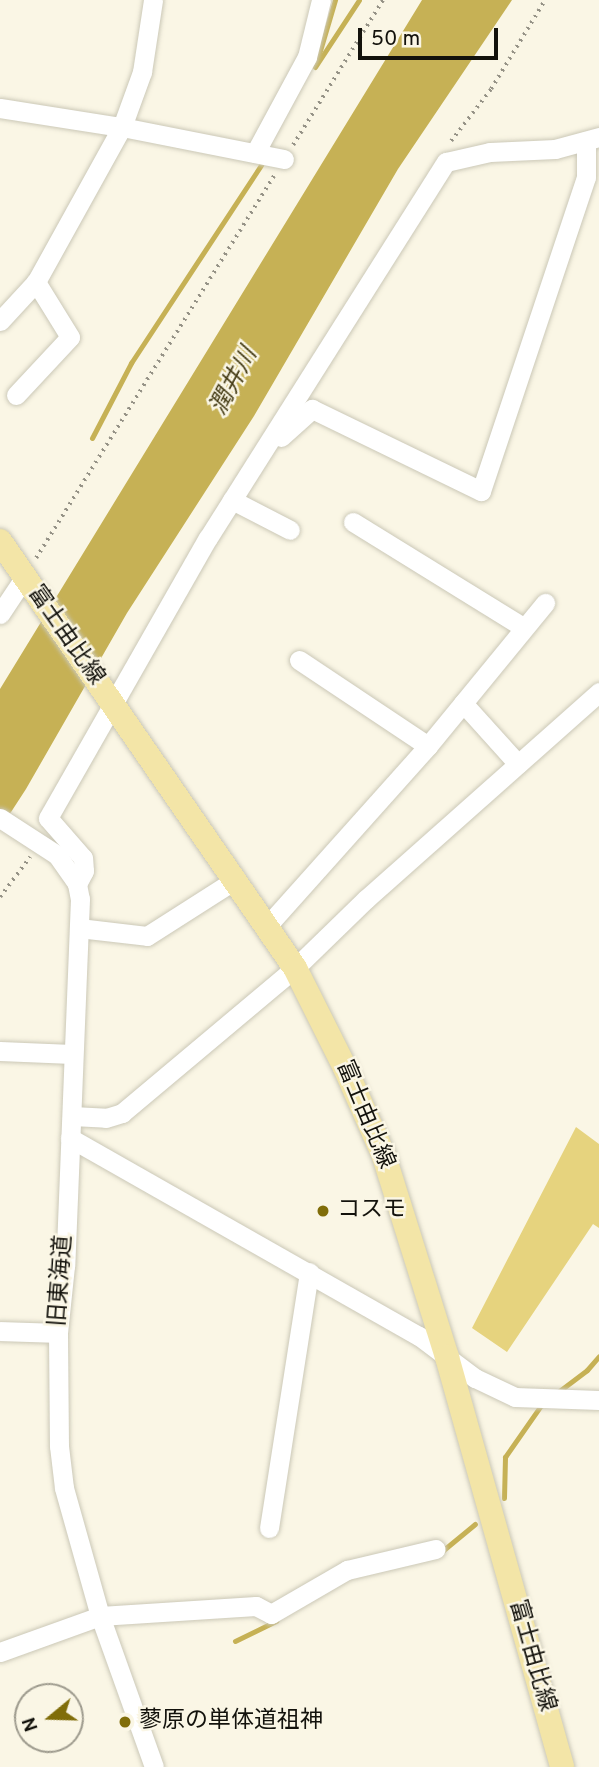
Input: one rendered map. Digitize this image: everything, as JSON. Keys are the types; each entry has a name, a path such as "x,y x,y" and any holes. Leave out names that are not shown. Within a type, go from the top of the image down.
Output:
{"main road":[{"name":"富士由比線","path":"0,541 295,968 384,1156 447,1357 562,1767"}],"street":[{"path":"0,321 36,282 122,127 142,72 153,0"},
{"path":"256,153 307,57 321,0"},
{"path":"0,108 122,127 285,159"},
{"path":"109,699 232,500 446,162 490,152 555,149 593,139 586,177 481,491 312,409 281,437 273,437"},
{"path":"16,395 69,337 36,282"},
{"path":"232,500 290,530"},
{"path":"353,522 523,628"},
{"path":"0,614 27,582"},
{"path":"267,926 428,746 545,603"},
{"path":"299,660 428,746"},
{"path":"72,1116 106,1118 122,1113 295,968 366,898 599,692"},
{"name":"旧東海道","path":"109,699 48,818 83,858 84,871 77,884 79,928 72,1054 72,1116 58,1333 59,1446 64,1488 100,1616 154,1767"},
{"path":"463,703 518,764"},
{"path":"0,818 57,855 77,884"},
{"path":"79,928 147,936 236,879"},
{"path":"0,1051 72,1054"},
{"path":"70,1138 419,1336 475,1378 515,1396 599,1400"},
{"path":"269,1528 309,1272"},
{"path":"0,1331 58,1333"},
{"path":"0,1652 100,1616 135,1617 256,1606 271,1614 347,1570 436,1549"}],"path":[{"path":"27,582 383,0"},
{"path":"0,897 36,839"}],"shaded area":[{"path":"576,1127 599,1144 599,1228 593,1224 507,1352 472,1328"}],"water":[{"name":"潤井川","path":"422,0 512,0 398,169 254,416 127,613 26,789 0,829 0,689"}],"waterway":[{"path":"316,64 335,0"},
{"path":"315,67 359,0"},
{"path":"92,438 131,363 261,165"},
{"path":"558,1392 587,1370 599,1356"},
{"path":"504,1498 505,1457 542,1404"},
{"path":"441,1552 475,1524"},
{"path":"235,1641 276,1621"}],"place":[{"name":"コスモ","path":"323,1211"},
{"name":"蓼原の単体道祖神","path":"125,1722"}]}
